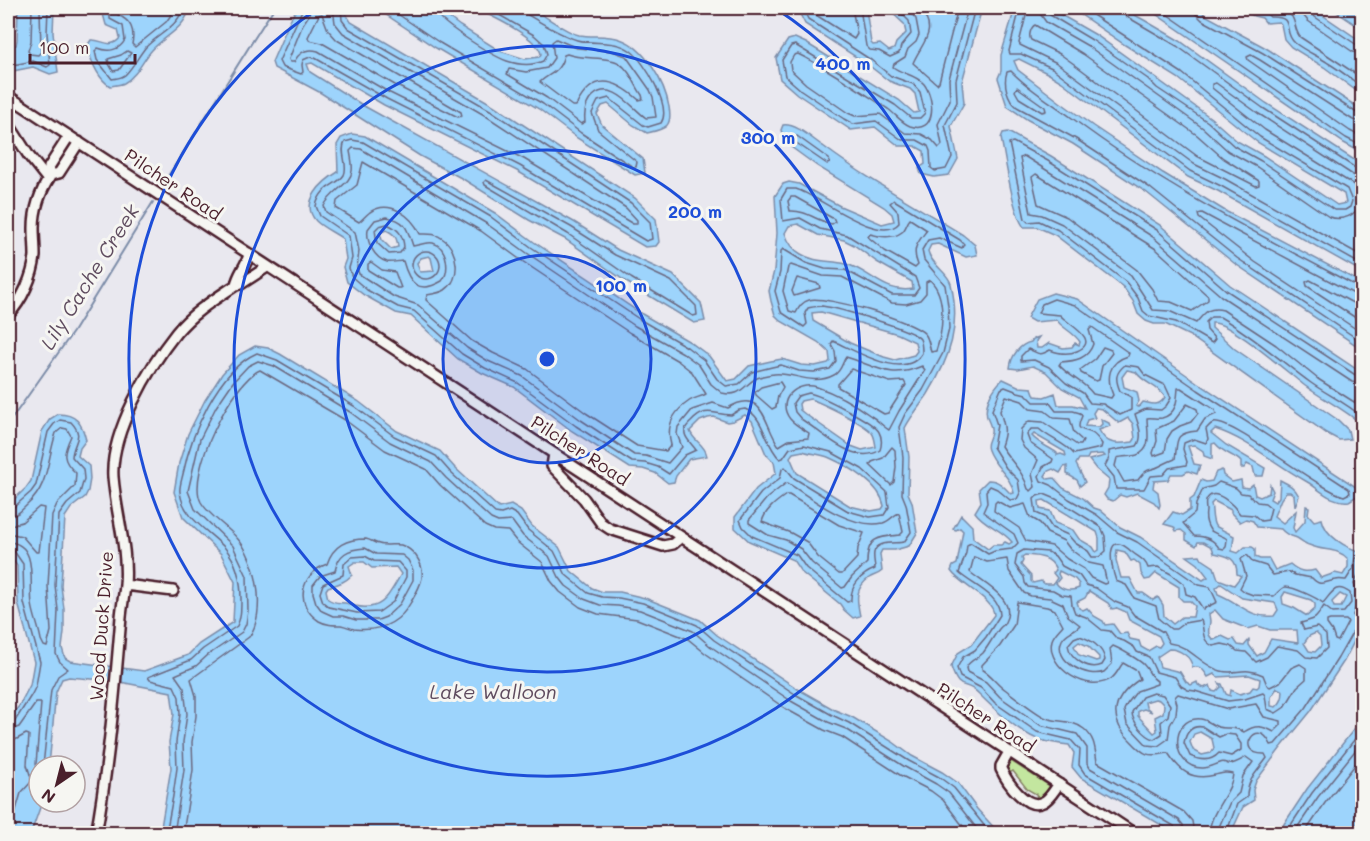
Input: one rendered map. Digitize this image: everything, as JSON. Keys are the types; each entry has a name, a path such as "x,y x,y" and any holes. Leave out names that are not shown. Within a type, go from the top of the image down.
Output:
{"street":[{"name":"Pilcher Road","path":"8,96 1135,834"},
{"path":"8,123 29,156 50,177"},
{"path":"8,315 22,295 30,277 35,257 34,225 37,205 50,177 49,167 69,136"},
{"path":"50,177 59,173 79,142"},
{"path":"56,156 66,162"},
{"path":"236,285 237,278 247,265 249,255"},
{"name":"Wood Duck Drive","path":"96,834 116,684 125,585 125,546 113,474 119,437 134,399 176,333 200,310 267,267"},
{"path":"554,454 552,466 584,499 601,523 610,529 663,546 673,544 681,537"},
{"path":"125,585 173,591"},
{"path":"1009,752 1001,769 1025,800 1036,804 1043,802 1059,784"}],"green space":[{"path":"1011,761 1050,786 1047,795 1038,801 1036,794 1027,789 1013,771 1007,774 1005,768"}],"water":[{"path":"508,6 526,8 539,13 572,33 615,38 629,43 645,58 658,77 667,98 670,119 662,129 647,133 633,125 608,104 602,106 597,114 602,125 643,159 645,173 635,175 577,138 539,109 436,48 376,8 436,8 500,51 525,59 539,57 541,54 538,47 523,34 475,8"},
{"path":"18,8 54,8 53,33 58,72 50,74 33,67 8,72 8,46 16,45"},
{"path":"105,8 190,8 184,21 152,50 133,76 124,83 110,86 98,74 87,46 91,40 109,44 120,38 118,30 106,25 103,14"},
{"path":"348,8 346,14 351,22 493,105 635,198 656,219 659,242 656,246 645,247 517,171 384,105 312,63 307,64 310,72 364,106 574,222 618,250 673,275 701,303 705,321 694,323 628,283 565,239 420,156 321,93 274,68 272,62 291,18 296,10"},
{"path":"803,8 866,9 871,43 880,44 889,51 894,49 896,43 906,33 904,24 887,8 982,8 962,82 964,103 951,126 958,159 949,175 934,177 921,174 919,168 925,164 924,151 915,146 899,146 875,127 851,130 797,94 780,79 776,58 788,40 795,38 899,100 914,113 919,112 915,94 910,89 889,81 805,24 800,14"},
{"path":"1015,8 1049,8 1096,35 1211,118 1237,141 1264,156 1337,205 1346,203 1344,194 1257,142 1178,78 1071,8 1122,8 1180,41 1266,103 1362,165 1362,272 1218,191 1188,177 1062,82 1019,59 1014,61 1018,70 1060,102 1163,173 1227,212 1362,283 1362,349 1234,263 1146,192 1073,144 1007,106 998,78 1001,71 1001,55"},
{"path":"1147,8 1200,8 1205,15 1266,48 1362,110 1362,153 1344,143"},
{"path":"1239,8 1312,8 1362,42 1362,95 1324,67 1291,47 1284,39 1279,22 1266,23 1262,18"},
{"path":"1331,8 1362,8 1362,29"},
{"path":"783,125 788,125 804,132 874,181 963,235 975,245 977,255 966,257 938,244 931,245 928,251 932,260 947,276 951,284 955,314 952,341 942,368 905,428 909,457 908,493 912,502 917,533 909,546 895,550 882,550 880,554 882,571 869,578 861,586 858,600 860,616 853,618 840,604 801,572 793,560 749,541 735,528 735,517 756,489 776,473 774,462 766,454 752,421 745,415 727,422 714,417 700,421 690,431 707,456 689,459 674,482 668,483 655,473 643,469 630,468 572,431 514,387 458,359 411,316 396,313 364,295 347,282 343,267 346,259 343,239 322,226 311,214 310,207 315,193 338,172 337,145 341,138 352,134 365,136 495,213 534,242 642,314 690,342 709,356 727,381 736,379 749,366 782,359 801,365 815,366 830,361 829,352 818,342 781,321 775,315 771,301 769,291 774,271 777,233 775,196 783,184 789,182 799,184 840,206 882,224 894,221 892,214 884,207 817,166 791,147 784,139 781,130","holes":["798,224 818,235 844,240 912,282 913,289 894,288 846,264 806,257 793,248 785,233 789,226","386,230 392,233 398,247 391,249 382,240 380,233","429,256 434,271 420,272 417,263 421,258","821,312 898,334 915,342 917,351 914,355 895,360 884,357 850,343 813,321 812,313","810,399 852,419 872,433 876,447 862,450 851,446 800,410 801,401","803,451 838,462 855,471 877,490 884,506 882,509 871,511 850,506 797,473 790,457 793,453"]},
{"path":"1008,132 1051,156 1160,225 1230,285 1362,373 1362,425 1308,388 1232,330 1212,323 1212,328 1235,349 1338,420 1348,430 1350,439 1339,440 1326,433 1190,336 1165,324 1146,321 1138,314 1133,301 1123,287 1055,235 1037,227 1024,227 1016,211 1001,138 1003,133"},
{"path":"1053,293 1077,299 1201,385 1362,491 1349,501 1336,500 1250,445 1215,429 1211,433 1226,445 1265,468 1263,476 1255,476 1253,467 1247,464 1241,468 1241,462 1238,459 1215,443 1212,444 1212,459 1204,456 1203,451 1194,445 1188,446 1194,464 1200,465 1197,474 1188,471 1183,474 1171,474 1168,480 1154,481 1153,488 1158,492 1159,508 1154,502 1137,493 1126,497 1120,495 1113,501 1107,499 1104,495 1109,480 1089,460 1105,456 1103,454 1089,455 1087,459 1079,459 1076,464 1085,482 1080,486 1077,480 1067,474 1067,466 1060,473 1053,469 1045,476 1048,479 1054,478 1063,488 1083,498 1120,527 1140,537 1203,580 1208,577 1198,564 1187,556 1200,555 1214,567 1218,579 1234,585 1241,576 1237,574 1237,568 1230,558 1214,553 1212,547 1203,542 1198,542 1196,546 1186,540 1186,534 1181,530 1176,531 1174,527 1164,524 1173,512 1182,515 1190,510 1190,500 1194,497 1201,480 1212,481 1216,472 1222,470 1223,475 1232,482 1241,480 1242,487 1248,488 1253,484 1255,495 1260,497 1269,493 1270,485 1273,491 1270,499 1275,502 1279,497 1280,480 1288,484 1299,496 1295,506 1294,495 1286,492 1274,516 1283,523 1296,511 1293,528 1295,532 1305,521 1306,506 1309,507 1308,514 1314,521 1322,519 1332,536 1349,548 1362,552 1362,626 1344,661 1311,711 1256,781 1253,790 1254,800 1243,807 1231,833 1175,833 1081,778 1072,767 1074,753 1069,745 1037,739 1022,731 974,690 960,683 951,667 958,653 971,645 994,615 989,603 951,571 957,564 963,531 960,528 953,529 961,515 972,526 973,538 988,549 993,545 1012,542 975,512 981,502 979,489 988,480 1004,486 1011,494 1014,493 1010,482 987,448 991,429 986,409 992,392 1003,379 1020,387 1032,388 1035,396 1044,397 1055,393 1058,405 1085,408 1079,397 1062,388 1046,372 1033,366 1010,368 1017,351 1039,337 1036,341 1037,348 1042,348 1049,343 1063,348 1072,347 1075,343 1079,345 1077,338 1057,320 1034,322 1027,318 1037,299","holes":["1127,370 1136,372 1165,397 1158,404 1143,402 1139,407 1136,406 1139,401 1137,392 1124,387 1122,377","1096,408 1102,409 1119,423 1128,418 1133,424 1135,439 1133,442 1113,443 1105,439 1099,430 1110,426 1109,423 1101,419 1102,424 1099,427 1085,426 1087,420 1095,418 1093,413","1034,434 1065,452 1066,456 1057,455 1032,436","1044,500 1097,532 1099,550 1096,552 1093,547 1079,539 1073,530 1055,523 1050,511 1040,509 1039,501","1214,501 1231,510 1240,522 1246,519 1253,521 1257,527 1281,529 1286,534 1307,544 1344,555 1348,559 1348,567 1343,575 1335,573 1321,578 1315,570 1302,571 1290,564 1275,570 1269,559 1255,557 1255,549 1252,547 1245,547 1238,553 1232,551 1234,536 1215,526 1211,504","1117,550 1125,552 1131,561 1134,560 1140,565 1145,580 1150,579 1156,573 1179,587 1179,597 1183,601 1190,601 1195,606 1193,617 1182,617 1173,624 1164,616 1163,605 1158,597 1153,600 1143,593 1138,593 1130,578 1121,578 1116,560","1025,555 1047,559 1054,565 1056,570 1053,573 1057,578 1053,584 1045,584 1041,581 1033,583 1031,576 1021,565 1022,557","1059,571 1075,579 1079,588 1066,590 1056,583 1060,578","1221,584 1242,598 1275,603 1278,610 1274,616 1258,615 1218,594 1216,588","1089,591 1108,603 1112,609 1117,608 1126,612 1129,620 1159,636 1162,643 1159,647 1156,646 1148,651 1141,647 1139,641 1130,639 1127,633 1120,634 1113,624 1105,625 1087,608 1083,610 1079,608 1077,602 1085,598","1285,592 1311,600 1315,604 1315,609 1307,616 1283,604 1282,597","1340,594 1346,597 1341,607 1334,607 1332,602","1215,610 1223,619 1248,629 1258,626 1270,630 1297,630 1298,643 1271,639 1264,652 1257,656 1249,645 1249,640 1244,646 1238,645 1234,639 1230,640 1222,636 1214,640 1211,638 1209,614","1316,633 1320,637 1321,646 1315,652 1309,651 1304,643 1309,636","1079,642 1088,646 1099,657 1099,660 1079,655 1074,646","1173,649 1184,654 1190,660 1192,667 1198,667 1208,677 1214,674 1218,677 1249,675 1260,679 1257,688 1253,687 1250,691 1240,694 1231,690 1230,696 1226,694 1222,684 1219,683 1221,687 1216,692 1212,691 1210,685 1204,688 1197,682 1191,685 1186,682 1180,672 1160,667 1157,657","1277,688 1283,691 1276,707 1271,706 1271,697","1159,700 1164,705 1163,713 1155,717 1157,731 1154,733 1138,716 1138,711 1144,709 1152,712 1146,707 1145,702","1200,732 1212,739 1214,748 1211,753 1202,755 1193,750 1190,742 1194,734"]},
{"name":"Lake Walloon","path":"255,346 268,348 280,354 358,401 397,431 440,451 455,468 499,508 511,505 521,511 532,526 559,547 571,571 592,588 603,592 620,592 645,598 700,620 717,635 798,689 852,717 958,783 999,833 160,833 171,768 169,742 174,714 171,692 115,681 69,677 62,679 56,692 50,754 27,754 27,814 38,814 31,833 8,833 8,720 19,706 30,685 34,662 18,603 17,566 8,553 8,505 31,481 42,431 50,419 58,414 74,418 80,424 86,440 78,456 89,466 88,491 65,517 61,586 64,609 62,648 65,658 70,661 144,671 188,655 199,644 233,622 235,582 221,554 183,517 174,492 179,463 188,434 205,400 222,374 239,355","holes":["355,562 364,562 372,568 396,567 401,574 389,595 379,604 365,607 328,599 326,590 328,587 344,582 352,575 349,566"]},
{"path":"1362,719 1362,833 1278,833 1307,789"}],"waterway":[{"name":"Lily Cache Creek","path":"160,188 274,8"},
{"name":"Lily Cache Creek","path":"8,424 73,332 153,202"}]}
